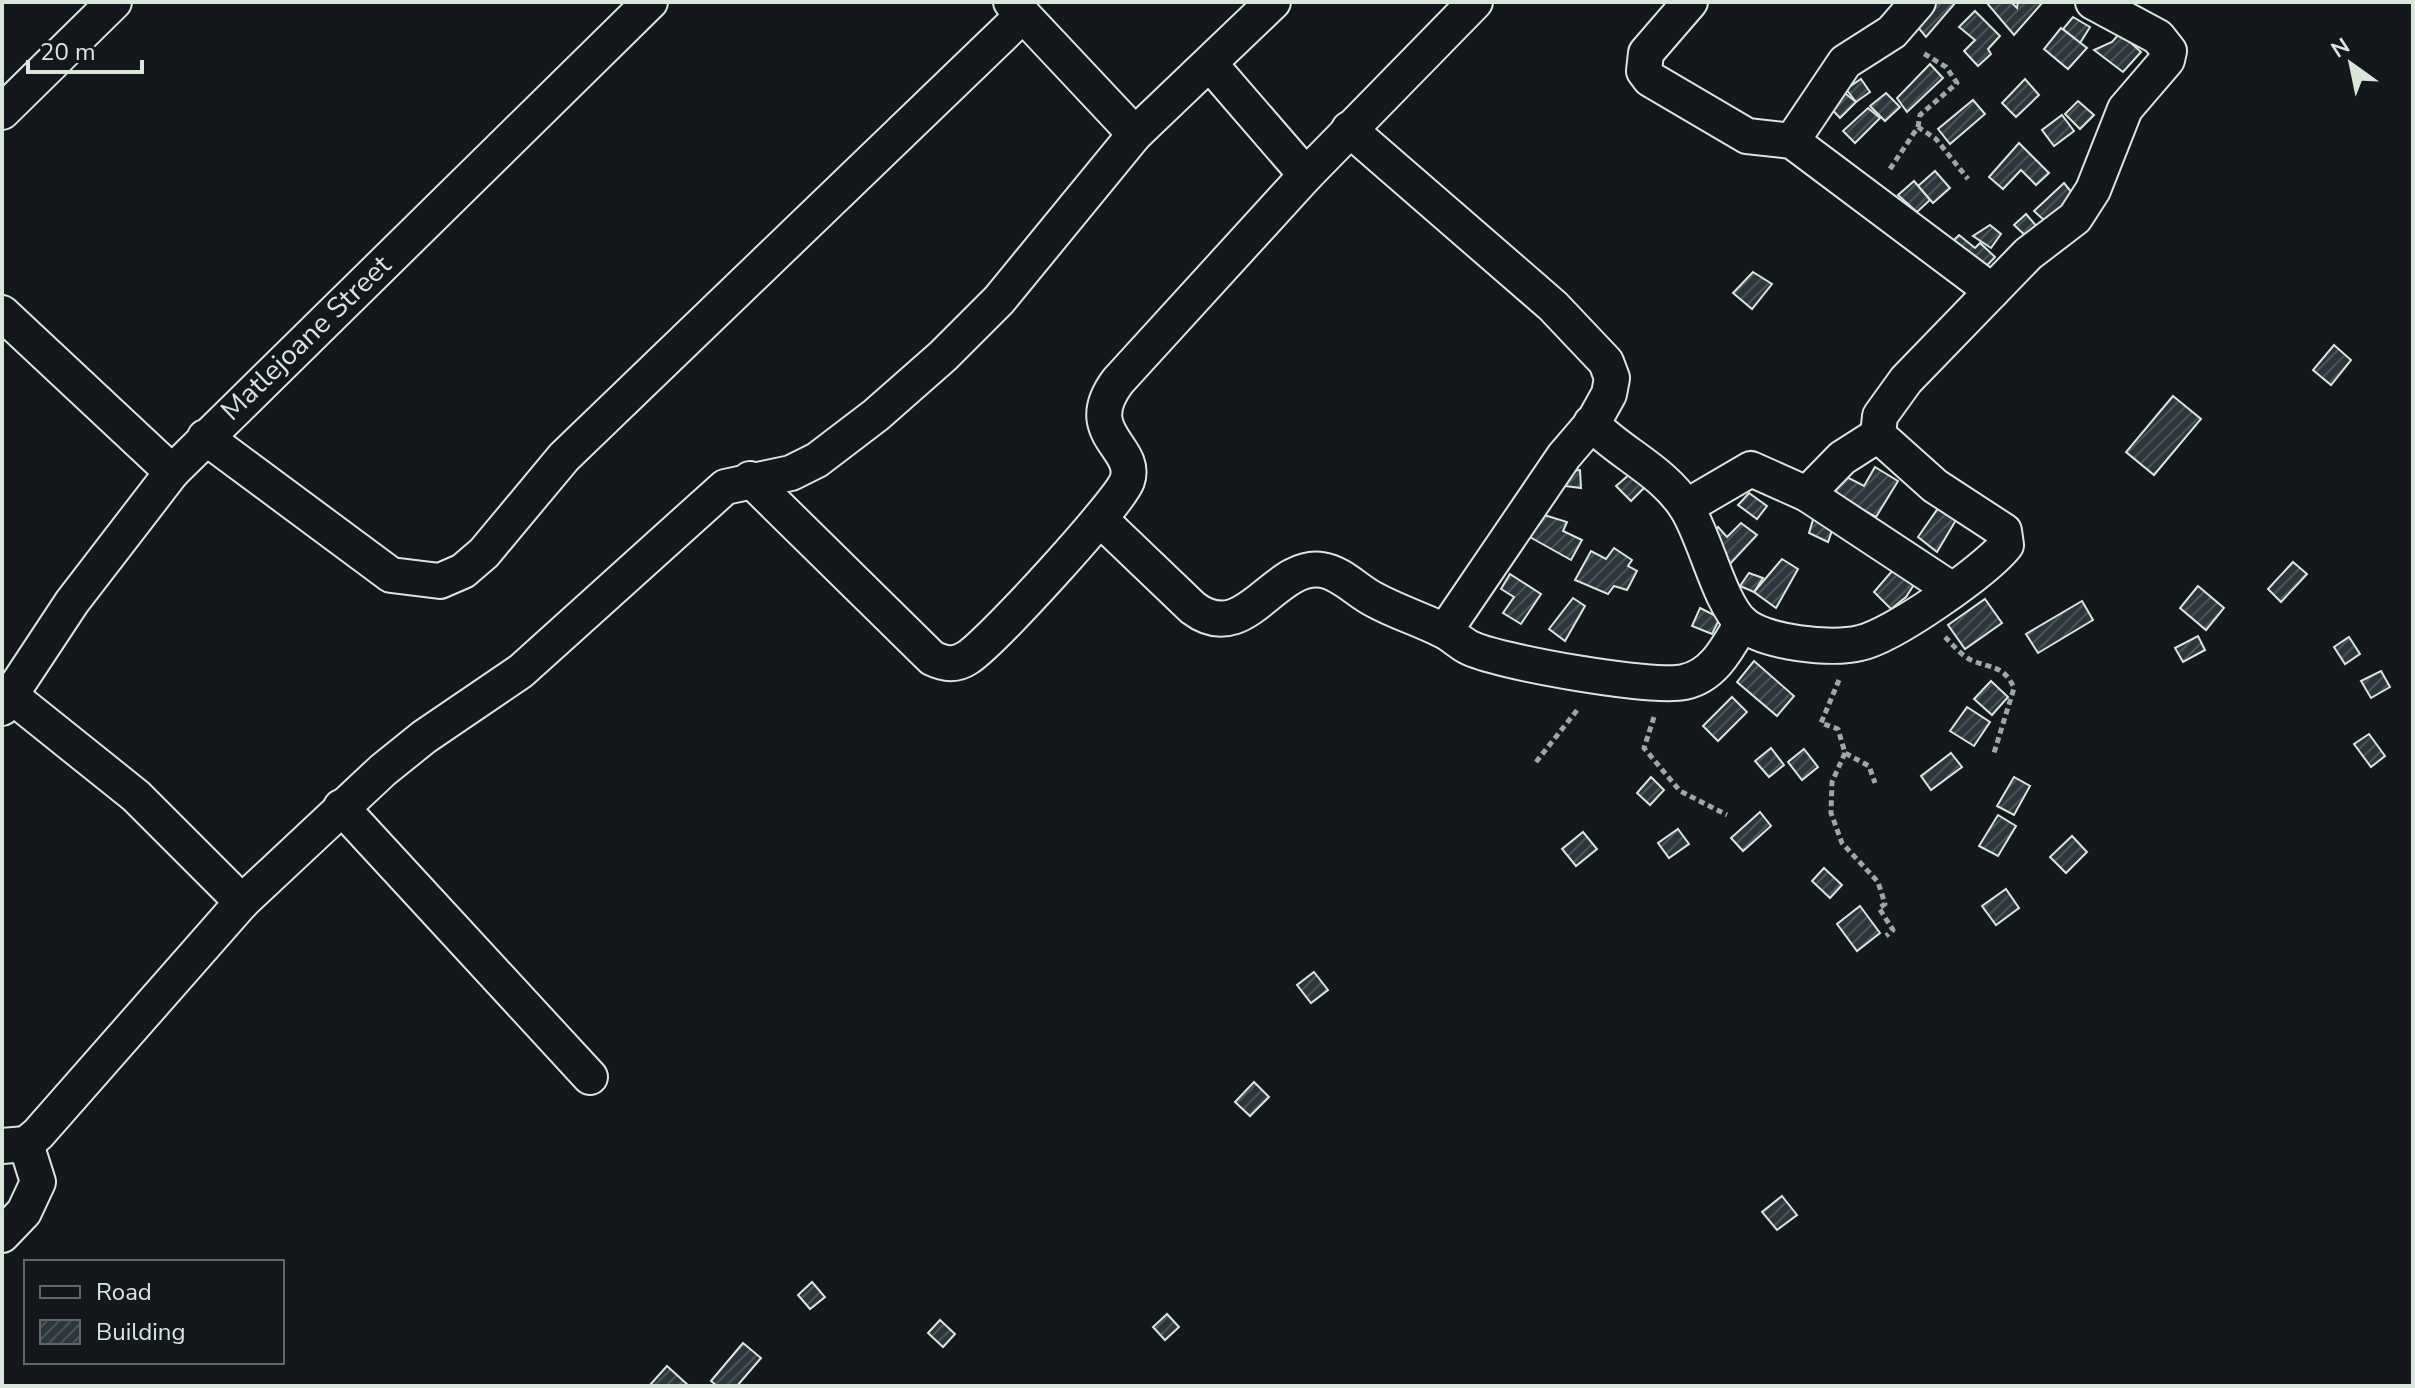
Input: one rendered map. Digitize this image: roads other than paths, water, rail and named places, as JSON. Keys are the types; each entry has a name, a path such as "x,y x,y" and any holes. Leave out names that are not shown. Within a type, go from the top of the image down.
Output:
{"street":[{"path":"2,112 114,2"},
{"name":"Matlejoane Street","path":"6,701 122,532 172,472 650,2"},
{"path":"2,1235 24,1212 38,1182 14,1145 242,902 341,807 424,737 521,671 709,499 725,487 750,479 791,473 817,460 910,385 999,300 1135,134 1273,2"},
{"path":"750,479 932,658 942,663 964,660 975,653 1100,519 1128,478 1128,470 1105,424 1102,410 1107,396 1306,175 1475,2"},
{"path":"1690,2 1646,53 1644,71 1650,79 1747,136 1792,141 1992,291"},
{"path":"1792,141 1845,62 1892,32 1918,2"},
{"path":"1878,435 1880,416 1892,397 2028,254 2075,218 2093,190 2125,109 2167,60 2169,51 2158,37 2093,2"},
{"path":"205,437 391,575 440,581 463,571 484,553 564,457 1020,7 1135,134"},
{"path":"1210,64 1306,175"},
{"path":"1349,129 1553,306 1606,362 1612,378 1609,394 1591,423 1564,456 1445,631"},
{"path":"2,313 172,472"},
{"path":"1591,423 1658,475 1686,507 1742,623 1783,640 1846,645 1880,635 1919,612 2006,545 2004,531 1935,486 1878,435"},
{"path":"1807,494 1842,458 1878,435"},
{"path":"1686,507 1721,489 1746,469 1758,471 1807,494 1951,589"},
{"path":"1100,519 1206,617 1229,619 1301,573 1326,570 1374,600 1445,631 1468,647 1505,659 1591,675 1684,683 1703,674 1722,658 1742,623"},
{"path":"6,701 136,796 242,902"},
{"path":"341,807 590,1077"}]}
